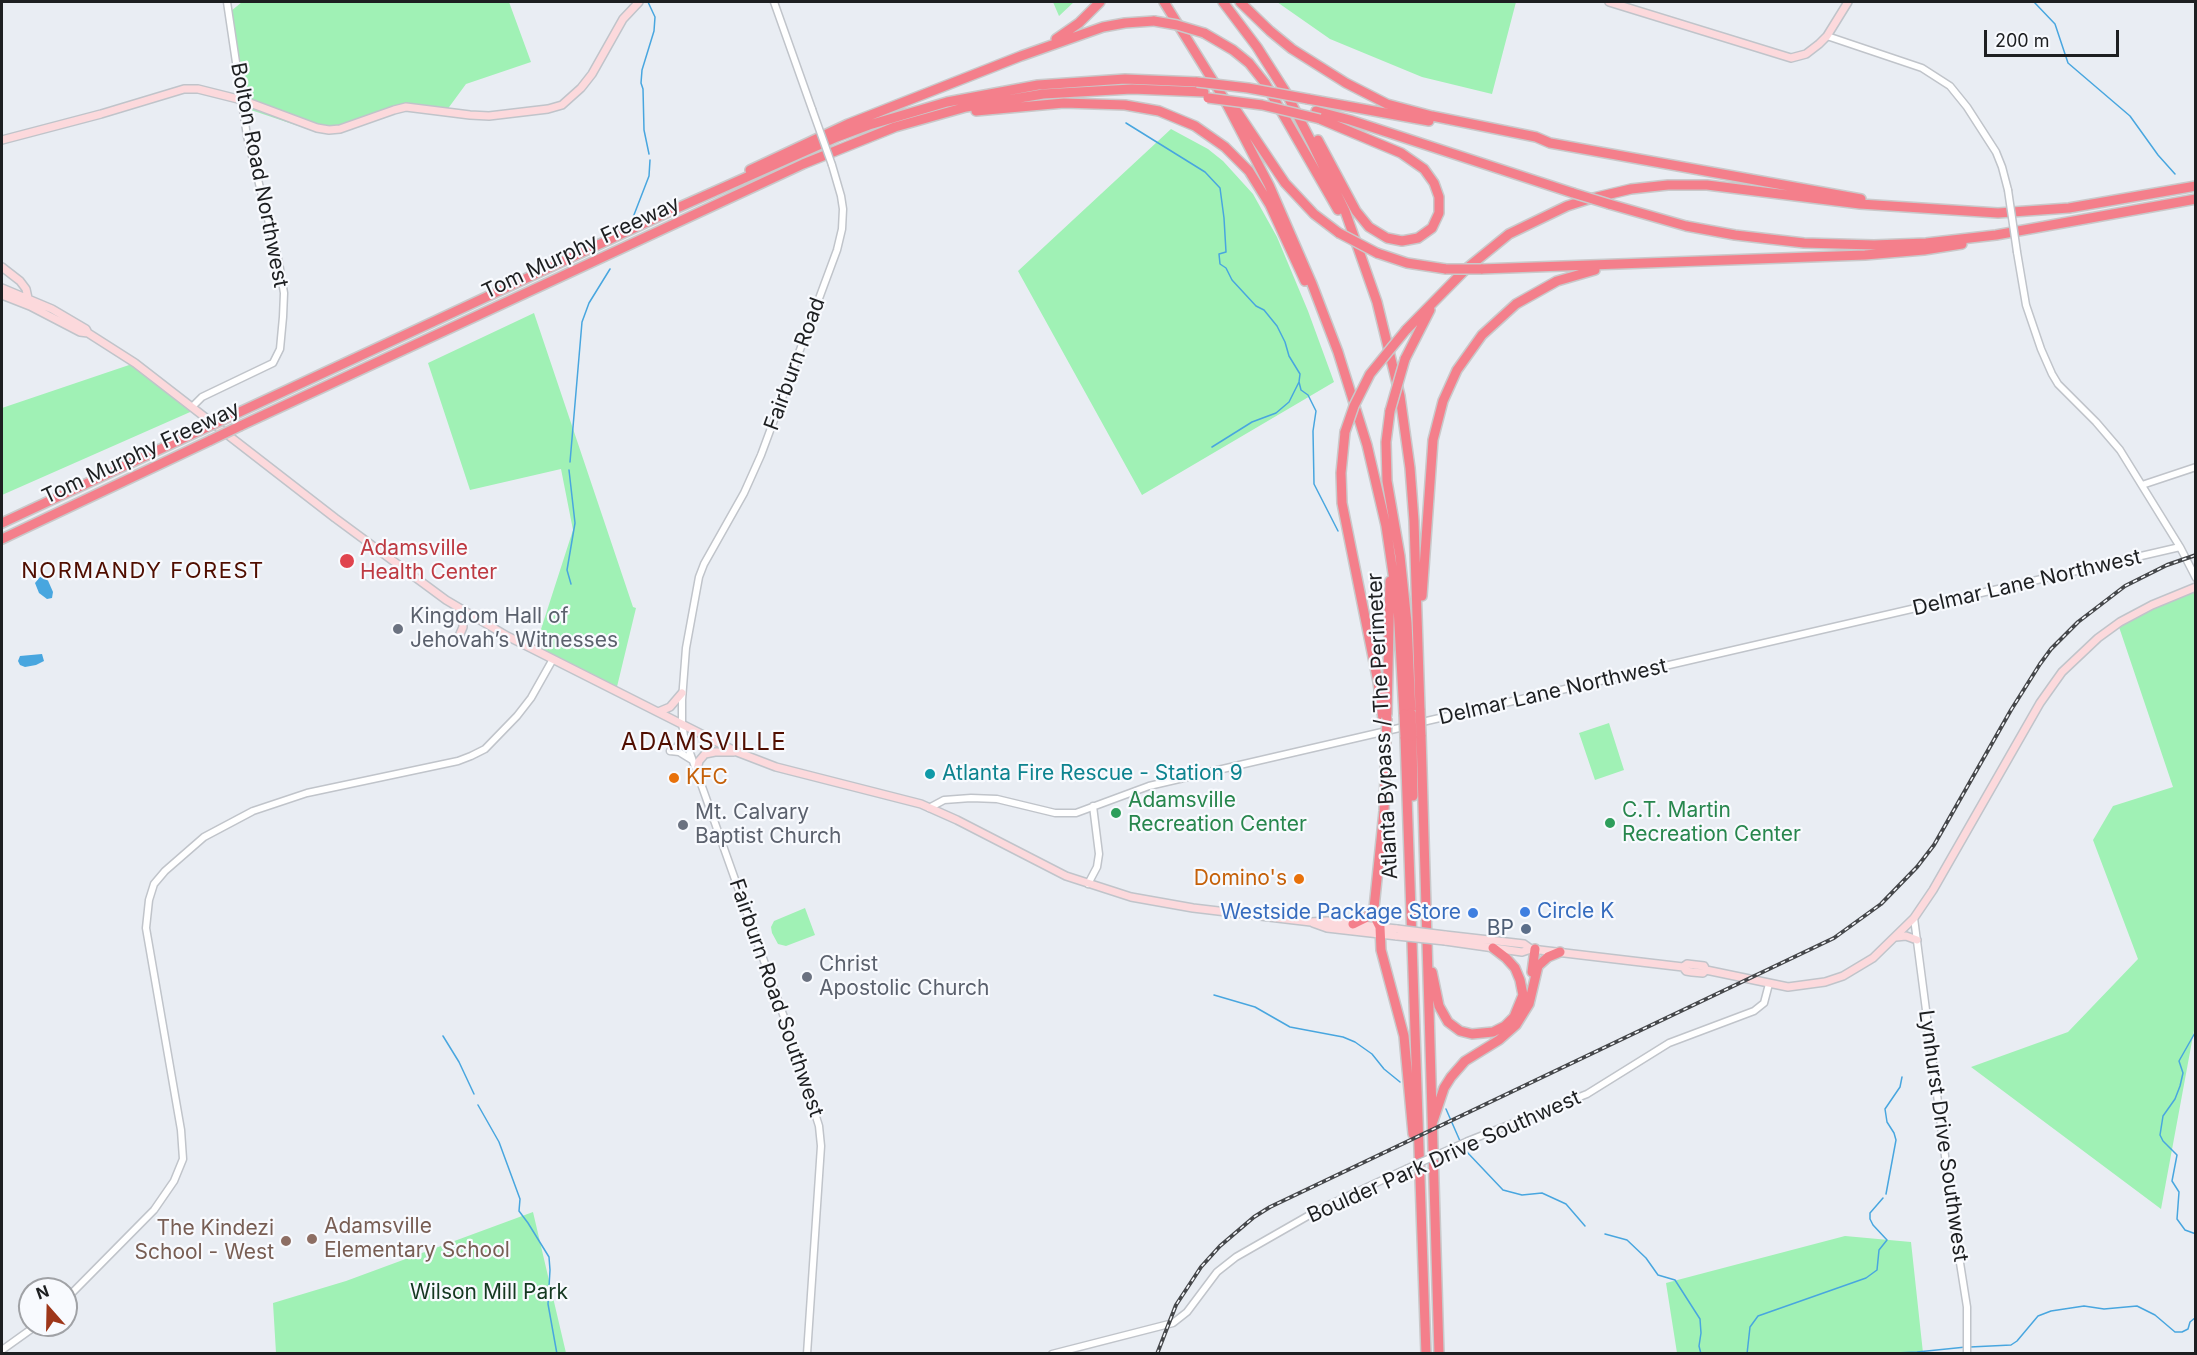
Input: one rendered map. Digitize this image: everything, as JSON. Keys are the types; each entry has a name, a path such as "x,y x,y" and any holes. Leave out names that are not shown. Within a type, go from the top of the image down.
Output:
{"highway":[{"path":"1021,56 1071,30 1100,2"},
{"name":"Atlanta Bypass / The Perimeter","path":"1164,2 1223,97 1283,215 1312,284 1338,352 1373,469 1389,542 1412,712 1428,957 1439,1353"},
{"name":"Atlanta Bypass / The Perimeter","path":"1223,2 1257,47 1285,91 1333,184 1359,249 1384,329 1404,424 1414,512 1419,634 1412,712 1412,915 1426,1353"},
{"path":"1240,2 1292,49 1374,99 1401,108 1550,142 1925,209"},
{"path":"675,209 769,159 837,129 1021,56 1102,27 1154,21 1204,33 1233,50 1249,63 1265,83 1317,171 1359,249"},
{"name":"Tom Murphy Freeway","path":"2,523 675,209 837,137 940,103 1004,90 1076,82 1138,79 1197,82 1248,88 1550,142"},
{"name":"Tom Murphy Freeway","path":"2,539 786,172 867,137 953,110 1024,96 1112,90 1206,95"},
{"path":"1285,91 1313,133 1356,211 1369,227 1382,236 1397,241 1411,241 1426,234 1436,220 1440,204 1436,187 1427,173 1406,156 1318,115"},
{"path":"867,137 976,111 1034,101 1094,95 1206,95 1262,100 1318,115 1350,120 1573,193 1710,231 1804,243 1902,244 1957,240 2196,199"},
{"path":"1223,97 1236,109 1293,193 1314,214 1339,233 1377,253 1407,263 1446,269 1481,269 1640,264 1924,250 1956,246 2020,231"},
{"path":"976,111 1064,103 1125,105 1150,109 1195,126 1234,155 1258,184 1338,352"},
{"path":"1385,719 1342,503 1341,473 1345,432 1354,406 1370,374 1406,330 1486,250 1525,225 1577,202 1631,189 1668,185 1707,185 1860,204 1976,213 2032,212 2196,186"},
{"path":"1419,634 1433,440 1439,412 1457,370 1475,343 1490,326 1508,310 1532,294 1557,281 1587,271 1640,264"},
{"path":"1412,712 1406,613 1387,481 1386,442 1390,411 1405,359 1430,311 1448,286"},
{"path":"1389,542 1390,623 1385,719 1384,811 1374,908 1380,930 1381,950 1404,1036 1411,1120 1420,1179"},
{"path":"1353,924 1367,917 1374,908"},
{"path":"1493,948 1515,968 1523,994"},
{"path":"1428,957 1441,1012 1448,1022 1460,1030 1479,1035 1500,1030 1514,1017 1523,994 1533,949"},
{"path":"1520,1017 1528,995 1533,949"},
{"path":"1431,1126 1444,1088 1455,1071 1470,1057 1505,1036 1529,1004 1538,966 1548,957 1560,952"}],"main road":[{"path":"2,140 184,89 198,89 242,100 317,128 329,130 340,129 406,108 470,116 548,109 562,105 581,88 592,74 623,19 639,2"},
{"path":"1609,2 1791,58 1806,54 1827,36 1848,2"},
{"path":"2,267 20,281 26,289 28,298"},
{"path":"2,288 65,316 87,329 88,333"},
{"path":"2,295 30,306 80,332 88,333 135,363 417,580 462,610 737,753 776,767 894,796 929,808 1041,864 1088,884 1131,897 1173,905 1311,922 1353,924 1397,933 1524,944 1533,949"},
{"path":"1445,938 1522,952 1533,949 1683,967 1688,964 1704,966 1706,970 1788,987 1807,986 1843,976 1873,958 1914,918 1933,890 2040,703 2062,672 2098,638 2120,622 2152,605 2196,587"},
{"path":"460,634 463,627 462,610"},
{"path":"658,712 670,707 682,693"},
{"path":"695,767 705,754 737,753"},
{"path":"1311,922 1327,928 1380,930"},
{"path":"1896,937 1906,936 1917,940"}],"street":[{"name":"Bolton Road Northwest","path":"192,407 202,397 266,368 273,363 280,349 284,293 273,235 252,161 227,2"},
{"name":"Fairburn Road","path":"682,723 686,648 699,577 744,493 761,455 837,250 842,229 843,209 840,189 774,2"},
{"path":"1827,36 1922,68 1950,86 1967,107 1996,152 2002,167 2008,190 2026,305 2052,374 2070,397 2110,437 2180,547 2196,578"},
{"path":"2142,485 2196,466"},
{"name":"Delmar Lane Northwest","path":"929,808 944,800 972,798 997,799 1064,814 1076,813 1149,786 2180,547"},
{"path":"78,1287 154,1210 174,1181 183,1159 182,1130 146,928 149,900 154,884 165,871 204,837 252,811 307,793 458,761 485,748 531,698 553,659"},
{"name":"Fairburn Road Southwest","path":"682,723 684,736 790,1034 819,1126 821,1146 807,1353"},
{"path":"684,736 677,747 670,751 686,755 695,767"},
{"path":"1088,884 1097,867 1099,854 1093,806"},
{"name":"Lynhurst Drive Southwest","path":"1914,918 1953,1218 1967,1307 1967,1353"},
{"name":"Boulder Park Drive Southwest","path":"1052,1353 1173,1323 1186,1312 1217,1272 1236,1257 1320,1209 1468,1141 1587,1094 1669,1043 1754,1011 1764,1003 1769,984"},
{"path":"2,1350 21,1337"}],"green space":[{"path":"242,2 509,2 531,62 466,84 444,114 397,109 366,121 319,133 242,107 225,16"},
{"path":"1053,2 1074,2 1059,16"},
{"path":"1277,2 1516,2 1492,94 1422,77 1330,39"},
{"path":"1171,129 1208,149 1223,161 1253,194 1277,237 1334,382 1142,495 1018,271"},
{"path":"534,313 633,607 636,608 615,695 534,651 573,530 561,469 470,490 428,363"},
{"path":"135,363 197,409 2,495 2,408"},
{"path":"2195,588 2195,1025 2161,1209 1971,1067 2068,1032 2138,959 2093,840 2113,806 2173,787 2118,624"},
{"path":"1609,723 1624,770 1595,780 1579,733"},
{"path":"805,908 815,935 786,946 778,944 772,933 771,927 774,921"},
{"name":"Wilson Mill Park","path":"533,1212 566,1353 276,1353 273,1303 346,1281"},
{"path":"1845,1236 1911,1242 1923,1353 1677,1353 1666,1283"}],"water":[{"path":"46,576 53,592 52,598 47,599 39,593 35,583 40,577"},
{"path":"42,654 44,661 36,665 25,667 18,661 20,656"}],"waterway":[{"path":"648,2 655,17 654,31 642,70 641,83 644,130 649,154"},
{"path":"2034,2 2055,24 2068,63 2130,116 2175,174"},
{"path":"1126,123 1205,172 1220,188 1226,252 1219,254 1220,264 1226,268 1232,280 1256,306 1264,310 1277,326 1289,356 1300,374 1299,382 1289,402 1276,413 1252,422 1212,447"},
{"path":"632,220 649,176 650,160"},
{"path":"570,462 582,322 589,303 610,269"},
{"path":"1299,382 1301,390 1308,395 1316,411 1313,431 1314,484 1338,531"},
{"path":"569,470 575,523 567,570 571,584"},
{"path":"1214,995 1255,1007 1290,1027 1343,1037 1355,1042 1372,1054 1384,1069 1400,1082"},
{"path":"2196,1031 2179,1061 2183,1073 2180,1086 2175,1099 2163,1116 2160,1135 2177,1155 2172,1181 2179,1192 2177,1219 2185,1230 2196,1234"},
{"path":"443,1036 459,1062 474,1094"},
{"path":"1886,1194 1896,1140 1887,1122 1885,1109 1900,1087 1902,1077"},
{"path":"478,1105 499,1142 520,1199 519,1211 549,1257 548,1304 557,1354"},
{"path":"1446,1109 1460,1141"},
{"path":"1463,1145 1503,1190 1522,1195 1542,1193 1566,1204 1585,1226"},
{"path":"1747,1354 1750,1327 1758,1316 1866,1278 1877,1270 1879,1250 1887,1240 1873,1225 1870,1213 1883,1198"},
{"path":"1605,1234 1627,1240 1646,1258 1658,1275 1675,1280 1700,1319 1701,1354"},
{"path":"1970,1347 2011,1345 2038,1316 2051,1311 2084,1306 2104,1309 2137,1306 2155,1315 2175,1332 2188,1329 2190,1322 2196,1317"},
{"path":"1874,1354 1966,1347"}],"railway":[{"path":"1157,1354 1176,1305 1201,1267 1220,1246 1254,1217 1270,1207 1834,938 1881,904 1917,867 1934,845 2011,710 2051,649 2078,622 2125,586 2167,565 2196,555"}],"place":[{"name":"Adamsville Health Center","path":"347,561"},
{"name":"Kingdom Hall of Jehovah’s Witnesses","path":"398,629"},
{"name":"Atlanta Fire Rescue - Station 9","path":"930,774"},
{"name":"KFC","path":"674,778"},
{"name":"Adamsville Recreation Center","path":"1116,813"},
{"name":"C.T. Martin Recreation Center","path":"1610,823"},
{"name":"Mt. Calvary Baptist Church","path":"683,825"},
{"name":"Domino's","path":"1299,879"},
{"name":"Circle K","path":"1525,912"},
{"name":"Westside Package Store","path":"1473,913"},
{"name":"BP","path":"1526,929"},
{"name":"Christ Apostolic Church","path":"807,977"},
{"name":"Adamsville Elementary School","path":"312,1239"},
{"name":"The Kindezi School - West","path":"286,1241"}],"district":[{"name":"NORMANDY FOREST","path":"143,571"},
{"name":"ADAMSVILLE","path":"704,743"}]}
